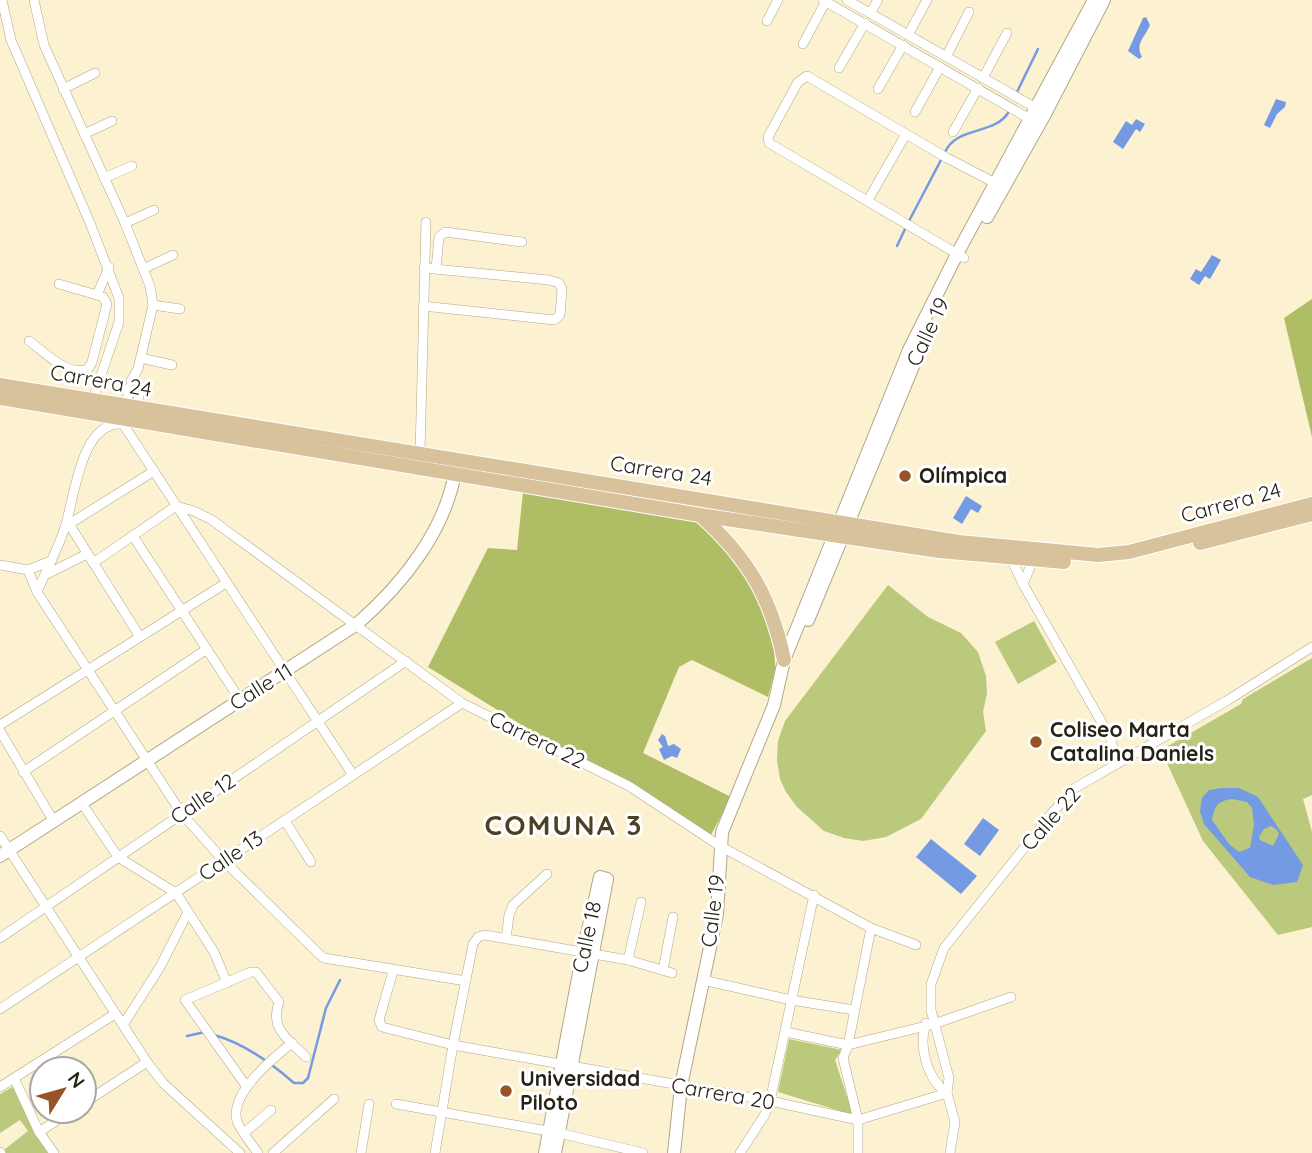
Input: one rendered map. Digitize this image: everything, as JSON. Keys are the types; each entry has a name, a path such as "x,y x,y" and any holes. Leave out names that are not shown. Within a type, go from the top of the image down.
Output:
{"main road":[{"name":"Carrera 24","path":"0,385 129,416 431,470 456,467 841,529 939,551 1098,565 1125,562 1312,514"},
{"name":"Carrera 24","path":"0,398 91,407"},
{"name":"Carrera 24","path":"129,416 420,453 456,467 700,515 1098,555 1129,552 1312,504"},
{"path":"700,515 726,538 765,594 777,627 784,660"}],"street":[{"path":"34,0 44,45 145,268 153,305 129,416 154,471 353,775"},
{"path":"767,22 778,0"},
{"path":"847,0 983,78 1038,116"},
{"path":"870,13 878,0"},
{"path":"908,35 927,0"},
{"name":"Calle 19","path":"1038,116 1094,0"},
{"name":"Calle 19","path":"674,1153 681,1086 717,914 722,832 841,529 961,256 1104,0"},
{"path":"803,44 824,1 978,88 1038,116"},
{"path":"2,2 2,14 10,40 119,298 119,322 91,407"},
{"path":"946,57 969,12"},
{"path":"839,68 865,23"},
{"path":"983,78 1007,33"},
{"path":"878,89 903,45"},
{"path":"915,112 940,67"},
{"path":"63,89 95,73"},
{"path":"961,256 768,142 768,137 798,82 804,76 810,77 944,156 1000,185"},
{"path":"953,132 978,88"},
{"path":"84,134 113,121"},
{"path":"868,200 906,134"},
{"path":"104,178 132,166"},
{"path":"125,223 153,210"},
{"path":"426,222 420,453 431,470"},
{"path":"436,269 439,237 445,232 522,242"},
{"path":"145,268 173,256"},
{"path":"97,295 108,267"},
{"path":"423,306 554,320 560,315 562,289 556,281 424,268"},
{"path":"29,341 66,368 77,371 88,369 92,362 107,304 103,297 59,284"},
{"path":"153,305 180,309"},
{"path":"141,358 172,365"},
{"path":"37,592 67,526 79,468 96,436 109,424 129,416"},
{"name":"Calle 11","path":"4,853 357,624 388,595 430,539 447,502 456,467"},
{"path":"67,526 154,471"},
{"path":"93,563 176,506"},
{"name":"Carrera 22","path":"176,506 212,520 462,703 629,786 720,846 871,928 916,945"},
{"path":"67,526 140,637"},
{"path":"133,536 240,700"},
{"path":"44,575 87,554"},
{"path":"1011,558 1110,737 1117,762"},
{"path":"1023,584 1033,560"},
{"path":"0,565 28,570 51,561"},
{"path":"28,570 37,592 182,814 224,861 324,958 466,981"},
{"path":"0,725 226,583"},
{"name":"Calle 19","path":"782,677 784,660 816,592"},
{"name":"Calle 22","path":"950,1153 955,1122 947,1093 949,1078 931,1010 931,984 944,948 1052,813 1076,788 1228,700 1312,647"},
{"path":"23,772 207,649"},
{"name":"Calle 12","path":"0,938 406,661"},
{"name":"Calle 13","path":"0,1009 462,703"},
{"path":"0,731 53,820"},
{"path":"81,802 118,857 176,893 214,952 227,983"},
{"path":"285,821 311,862"},
{"path":"0,836 4,853 46,907 147,1062 163,1083 240,1153"},
{"path":"506,939 513,905 547,874"},
{"name":"Calle 18","path":"555,1153 554,1132 600,877 607,879 588,953"},
{"path":"740,1153 764,1116 770,1101 814,895"},
{"path":"628,960 641,902"},
{"path":"123,1026 160,967 188,912"},
{"path":"435,1153 473,944 481,935 628,960 667,971 673,917"},
{"path":"858,1153 858,1120 843,1058 848,1045 871,928"},
{"name":"Carrera 20","path":"393,971 379,1020 382,1027 453,1045 565,1067 770,1101 858,1120 947,1093"},
{"path":"247,1087 185,1000 251,972 258,974 279,1002 275,1013 277,1025 306,1057"},
{"path":"703,980 791,1000 854,1010"},
{"path":"786,1032 848,1045 924,1027 1011,997"},
{"name":"Calle 22","path":"931,1010 923,1037 928,1069 936,1085 947,1093"},
{"path":"0,1087 115,1014"},
{"path":"258,1153 237,1122 237,1103 247,1087 292,1043"},
{"path":"98,1094 147,1062"},
{"path":"14,1078 39,1132 54,1153"},
{"path":"273,1153 334,1099"},
{"path":"361,1153 369,1104"},
{"path":"397,1104 554,1132 643,1153"},
{"path":"244,1133 271,1110"},
{"path":"39,1132 50,1125"},
{"name":"Calle 18","path":"545,1153 554,1132"}],"green space":[{"path":"1312,299 1312,437 1284,318"},
{"path":"523,492 672,515 698,522 729,548 760,596 774,632 775,669 768,697 692,660 679,667 643,753 731,797 711,835 623,779 557,747 428,667 488,548 517,550"},
{"path":"888,585 928,617 961,633 978,652 986,676 987,693 983,712 986,731 921,819 886,837 863,841 824,831 797,807 780,779 778,741 785,721"},
{"path":"1034,621 1057,662 1018,684 995,642"},
{"path":"1312,658 1312,795 1303,799 1312,832 1312,927 1278,935 1203,841 1161,750 1241,704 1243,699"},
{"path":"789,1039 842,1050 835,1060 853,1115 778,1092"},
{"path":"14,1086 28,1119 28,1125 31,1125 48,1153 6,1153 4,1150 28,1131 20,1120 0,1133 0,1094"}],"water":[{"path":"1146,17 1150,25 1140,44 1142,57 1139,59 1128,51 1143,18"},
{"path":"1276,99 1286,102 1285,107 1277,114 1270,128 1264,125"},
{"path":"1136,119 1145,124 1140,132 1136,129 1123,149 1113,142 1126,121 1132,125"},
{"path":"1212,255 1221,260 1210,279 1205,276 1199,285 1190,279 1196,269 1201,272"},
{"path":"966,496 982,506 978,513 971,509 962,524 953,518"},
{"path":"662,734 668,746 674,744 681,749 677,758 672,756 664,760 659,749 663,747 658,740"},
{"path":"1239,788 1258,797 1303,865 1297,882 1273,885 1250,877 1204,824 1200,811 1202,798 1209,790","holes":["1232,799 1247,802 1252,808 1254,825 1250,848 1239,852 1229,844 1212,820 1218,805","1271,826 1279,834 1273,846 1259,837 1264,829"]},
{"path":"983,818 999,830 980,856 964,844"},
{"path":"931,839 977,876 961,894 916,857"}],"waterway":[{"path":"1017,92 1038,49"},
{"path":"945,152 958,138 994,125 1008,113"},
{"path":"909,221 942,158"},
{"path":"897,246 906,227"},
{"path":"214,1035 257,1055 294,1083 303,1083 308,1078 326,1008 340,980"},
{"path":"187,1036 205,1032"}],"place":[{"name":"Olímpica","path":"905,476"},
{"name":"Coliseo Marta Catalina Daniels","path":"1036,742"},
{"name":"Universidad Piloto","path":"506,1091"}],"district":[{"name":"COMUNA 3","path":"564,825"}]}
